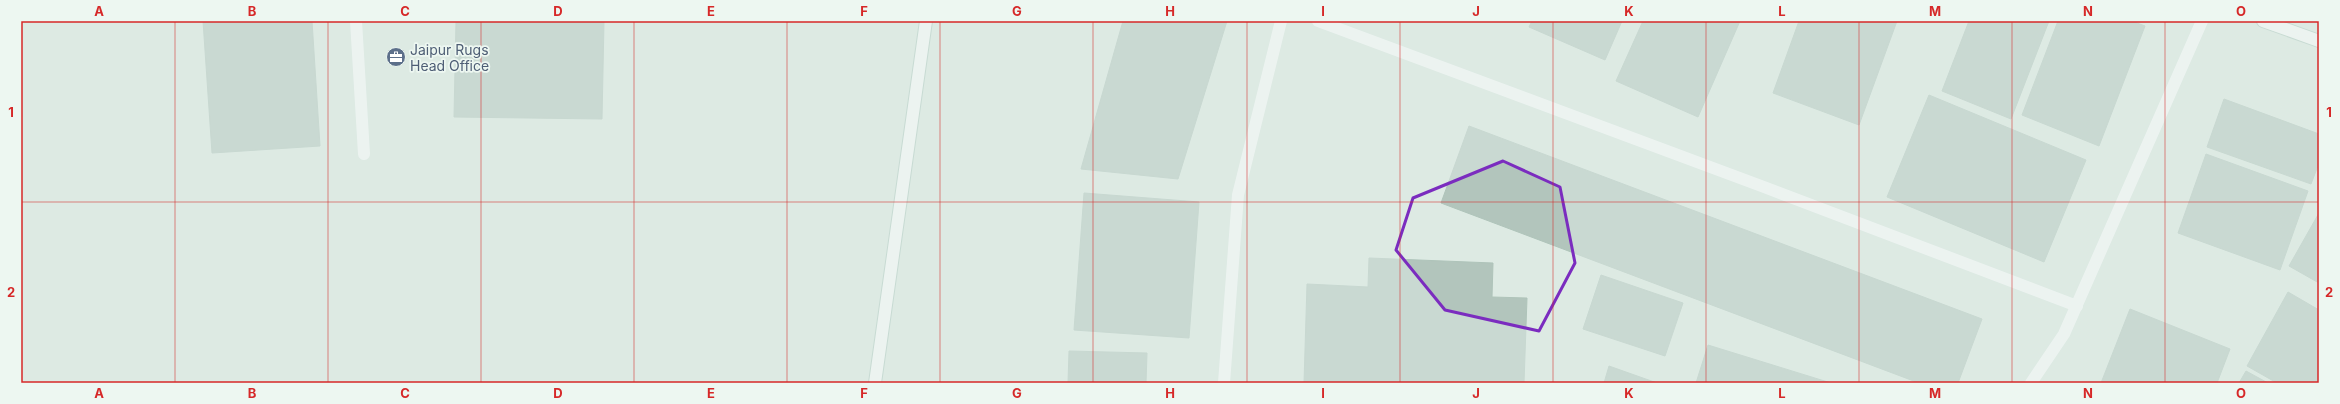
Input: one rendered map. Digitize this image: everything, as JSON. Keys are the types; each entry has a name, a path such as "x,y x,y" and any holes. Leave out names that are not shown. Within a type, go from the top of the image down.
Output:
{"street":[{"path":"356,21 364,154"},
{"path":"875,383 926,21"},
{"path":"1224,383 1238,195 1281,21"},
{"path":"1318,21 1764,186 2077,306"},
{"path":"2031,383 2064,334 2202,21"},
{"path":"2263,21 2319,41"}],"highlighted area":[{"path":"1503,161 1560,187 1575,263 1539,331 1445,310 1396,250 1413,198"}],"building":[{"path":"203,21 312,21 320,146 212,153"},
{"path":"456,21 604,21 602,119 454,117"},
{"path":"1123,21 1227,21 1178,179 1081,169"},
{"path":"1532,21 1622,21 1605,60 1529,27"},
{"path":"1643,21 1740,21 1698,117 1616,81"},
{"path":"1799,21 1897,21 1859,125 1773,93"},
{"path":"1969,21 2049,21 2011,119 1942,91"},
{"path":"2058,21 2132,21 2145,26 2099,146 2022,115"},
{"path":"1929,95 2086,160 2044,262 1887,197"},
{"path":"2224,99 2319,134 2319,163 2311,184 2207,147"},
{"path":"1469,126 1982,319 1958,383 1919,383 1441,203"},
{"path":"2206,154 2308,191 2280,270 2178,233"},
{"path":"1084,193 1199,202 1189,338 1074,330"},
{"path":"2319,213 2319,283 2289,266"},
{"path":"1369,258 1493,263 1492,297 1527,298 1524,383 1304,383 1307,284 1368,287"},
{"path":"1601,275 1683,303 1665,356 1583,329"},
{"path":"2288,292 2319,310 2319,383 2277,383 2247,366"},
{"path":"2130,309 2230,349 2217,383 2101,383"},
{"path":"1708,345 1831,383 1696,383"},
{"path":"1069,351 1147,353 1146,383 1068,383"},
{"path":"1609,366 1657,383 1604,383"},
{"path":"2246,371 2268,383 2239,383"}],"place":[{"name":"Jaipur Rugs Head Office","path":"396,57"}]}
